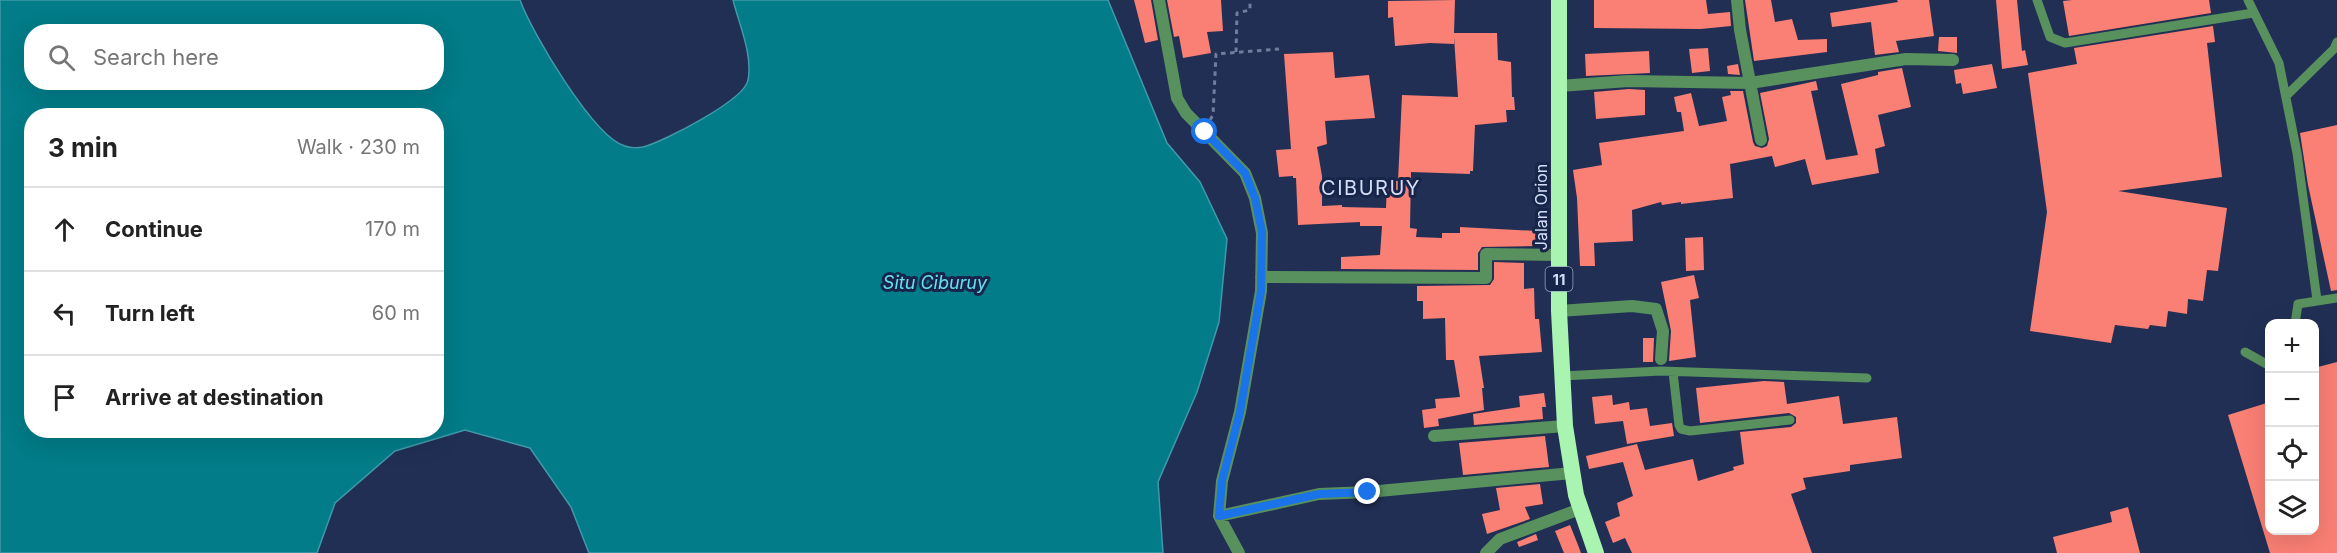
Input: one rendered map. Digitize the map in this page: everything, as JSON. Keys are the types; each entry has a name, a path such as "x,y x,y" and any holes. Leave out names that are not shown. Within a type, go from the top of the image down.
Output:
{"highway":[{"name":"Jalan Orion","path":"1559,0 1559,311 1565,426 1580,509 1596,553"}],"street":[{"path":"1159,0 1177,98 1186,113 1245,173 1255,198 1262,232 1261,291 1240,412 1222,481 1219,516 1239,553"},
{"path":"1737,0 1740,30 1761,140"},
{"path":"1559,86 1629,81 1750,84 1906,60 1953,60"},
{"path":"1261,277 1486,278 1486,254 1559,255"},
{"path":"1559,311 1632,306 1656,309 1663,331 1661,358"},
{"path":"1434,436 1565,426"},
{"path":"1219,516 1319,494 1380,491 1572,473"},
{"path":"1486,553 1500,539 1580,509"}],"lane":[{"path":"2037,0 2050,37 2065,43 2253,13"},
{"path":"2247,0 2279,63 2297,153 2317,300"},
{"path":"2286,96 2334,49 2337,42"},
{"path":"2296,319 2298,304 2337,298"},
{"path":"2245,352 2265,363"},
{"path":"1562,376 1661,371 1867,378"},
{"path":"1673,372 1681,429 1690,431 1790,420"}],"path":[{"path":"1236,52 1237,13 1250,10 1250,0"},
{"path":"1205,132 1213,115 1216,54 1279,49"}],"water":[{"name":"Situ Ciburuy","path":"0,0 520,0 550,58 581,104 612,139 627,147 636,148 653,144 702,119 719,109 743,88 748,80 749,60 733,0 1108,0 1167,143 1200,182 1227,239 1219,322 1197,392 1158,482 1163,553 589,553 571,507 530,448 465,430 444,436 444,108 24,108 24,438 438,438 395,451 335,503 317,553 0,553"}],"building":[{"path":"1134,0 1151,0 1158,40 1145,43"},
{"path":"1167,0 1221,0 1223,31 1207,32 1211,53 1183,58 1179,36 1174,37"},
{"path":"1455,0 1454,33 1497,33 1498,60 1511,62 1512,97 1514,97 1515,110 1506,110 1507,122 1475,125 1473,171 1470,171 1470,174 1411,172 1410,228 1417,229 1416,237 1442,238 1442,233 1460,233 1460,227 1537,231 1536,246 1482,247 1478,253 1478,270 1341,269 1341,257 1380,255 1382,226 1360,226 1360,222 1298,225 1296,178 1293,176 1279,177 1276,150 1291,149 1284,54 1333,52 1335,78 1369,75 1375,118 1325,121 1327,144 1317,147 1322,176 1322,206 1386,208 1387,181 1398,181 1402,95 1458,97 1454,37 1454,44 1430,43 1395,46 1393,17 1388,18 1388,1"},
{"path":"1594,0 1706,0 1708,14 1730,12 1731,26 1701,29 1594,28"},
{"path":"1745,0 1771,0 1775,22 1792,19 1798,40 1827,39 1827,52 1754,61"},
{"path":"1897,0 1929,0 1934,36 1896,41 1899,52 1875,55 1871,22 1832,27 1830,13 1898,2"},
{"path":"1996,0 2017,0 2022,51 2025,50 2028,65 2002,69"},
{"path":"2209,0 2211,13 2069,36 2063,1"},
{"path":"2213,26 2215,42 2207,43 2222,177 2118,191 2227,208 2218,271 2207,270 2203,301 2188,299 2187,314 2168,311 2166,327 2150,325 2148,329 2115,325 2111,343 2030,331 2047,212 2028,73 2077,64 2074,48"},
{"path":"1939,37 1957,37 1957,53 1938,51"},
{"path":"1708,48 1710,71 1692,73 1689,49"},
{"path":"1649,51 1650,73 1586,76 1585,54"},
{"path":"1738,64 1740,75 1728,74 1727,66"},
{"path":"1992,64 1997,88 1963,94 1961,83 1956,84 1954,70"},
{"path":"1902,68 1911,107 1878,115 1885,146 1875,149 1879,173 1812,185 1805,159 1775,167 1772,156 1730,164 1733,198 1681,204 1681,202 1662,205 1661,202 1632,210 1633,241 1594,243 1595,266 1580,266 1577,198 1573,170 1602,165 1599,143 1684,131 1681,112 1677,112 1674,97 1691,93 1699,126 1727,121 1722,97 1731,95 1730,91 1743,91 1753,142 1755,146 1762,148 1767,146 1769,139 1760,93 1816,81 1818,90 1811,91 1826,160 1858,155 1841,84 1878,75 1878,72"},
{"path":"1645,90 1645,115 1596,119 1594,92"},
{"path":"2337,125 2337,290 2331,291 2308,185 2300,133"},
{"path":"1703,237 1704,270 1686,271 1685,238"},
{"path":"1494,262 1524,263 1524,289 1534,288 1535,319 1539,319 1542,352 1479,356 1484,388 1482,388 1484,410 1438,419 1439,426 1424,428 1422,410 1436,408 1435,399 1460,397 1454,360 1446,360 1445,318 1423,319 1423,301 1417,301 1417,286 1490,285 1494,279"},
{"path":"1694,275 1699,298 1690,300 1696,357 1669,361 1671,331 1661,282"},
{"path":"1643,338 1654,338 1653,362 1643,362"},
{"path":"2337,362 2337,553 2270,553 2228,415 2265,404 2265,535 2319,535 2319,367"},
{"path":"1764,381 1784,382 1787,404 1839,396 1843,424 1897,417 1902,458 1850,465 1850,471 1803,478 1806,489 1791,494 1812,553 1632,553 1625,538 1613,543 1605,522 1620,516 1617,503 1633,496 1623,462 1589,469 1586,456 1637,444 1645,470 1693,459 1698,481 1734,470 1733,467 1744,464 1740,432 1791,427 1796,423 1796,417 1789,413 1700,423 1696,388"},
{"path":"1544,393 1546,407 1542,407 1543,419 1474,425 1473,414 1520,407 1519,396"},
{"path":"1612,395 1613,405 1629,402 1630,410 1647,408 1650,426 1672,423 1674,436 1627,444 1623,421 1595,424 1592,397"},
{"path":"1545,436 1549,467 1463,475 1459,443"},
{"path":"1540,484 1543,504 1525,507 1530,519 1487,534 1482,514 1500,510 1496,488"},
{"path":"2128,507 2140,553 2057,553 2053,537 2112,522 2110,512"},
{"path":"1570,525 1581,553 1564,553 1555,531"},
{"path":"1536,534 1538,540 1519,547 1517,542"}],"district":[{"name":"CIBURUY","path":"1371,188"}],"route":[{"path":"1205,132 1245,173 1255,198 1262,232 1261,291 1240,412 1222,481 1219,516 1319,494 1368,492"}]}
